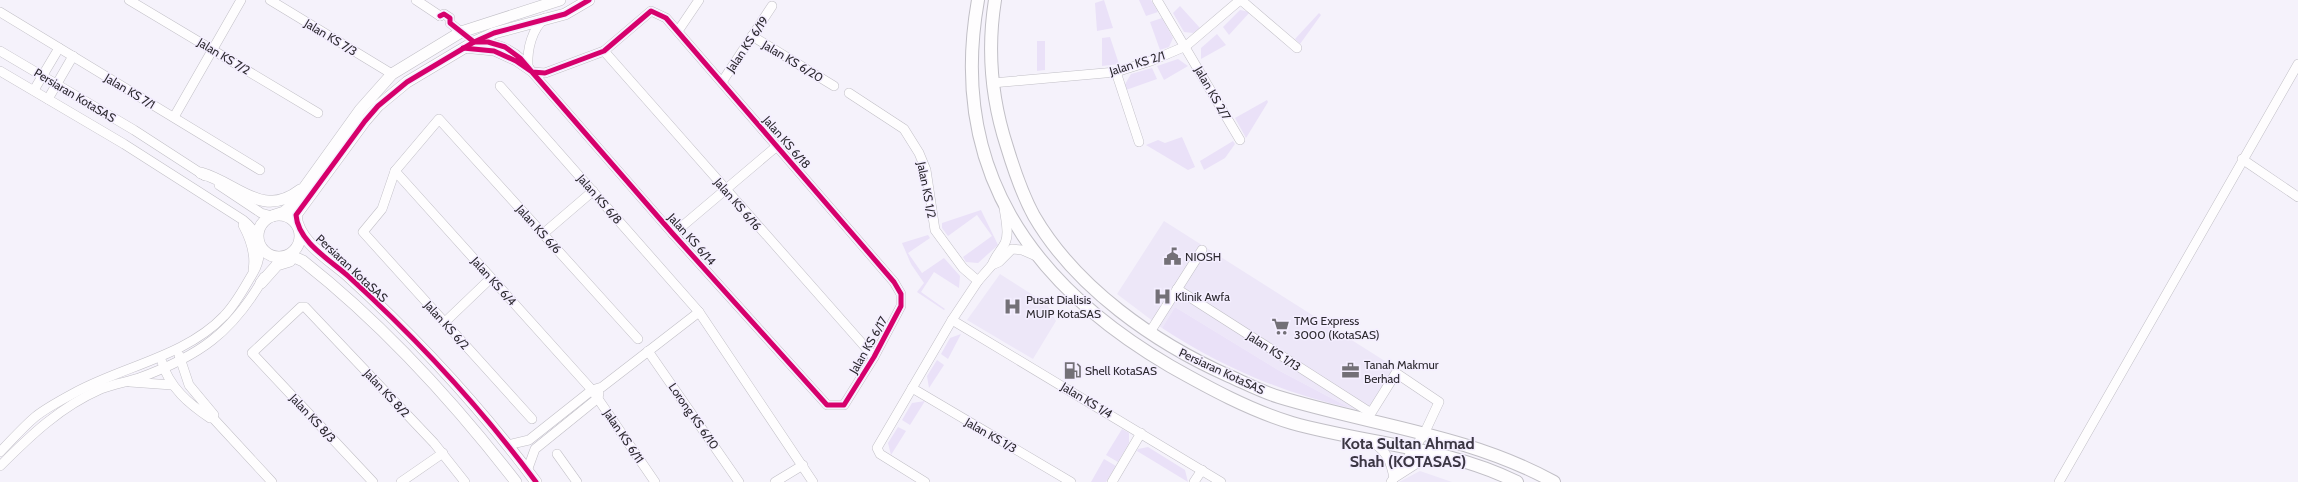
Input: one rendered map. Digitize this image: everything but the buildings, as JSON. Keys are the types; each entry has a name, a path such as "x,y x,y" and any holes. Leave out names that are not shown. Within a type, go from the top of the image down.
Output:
{"main road":[{"name":"Persiaran KotaSAS","path":"978,0 972,40 972,98 985,158 1004,207 1039,257 1068,289 1106,323 1140,348 1192,378 1237,402 1278,418 1444,456 1482,467 1517,482"},
{"name":"Persiaran KotaSAS","path":"996,0 990,43 992,83 1003,135 1024,196 1034,216 1057,249 1074,268 1120,310 1150,332 1198,362 1276,397 1424,434 1500,457 1554,482"}],"street":[{"name":"Jalan KS 7/2","path":"129,0 318,113"},
{"path":"174,117 242,0"},
{"name":"Jalan KS 7/3","path":"270,0 392,74"},
{"path":"416,0 440,16 439,19 446,25 450,23 474,42 488,42 505,47 530,69"},
{"path":"299,228 296,213 309,188 360,110 392,74 461,32 560,0"},
{"path":"0,466 51,418 102,389 128,381 181,360 200,350 230,324 242,311 256,280 261,255 259,230 262,224 272,216 289,209 309,188 378,106 423,72 474,42 494,33 545,18 565,14 588,0"},
{"path":"678,31 699,0"},
{"name":"Jalan KS 2/7","path":"1157,0 1186,46 1240,140"},
{"path":"1241,0 1297,48"},
{"name":"Jalan KS 2/1","path":"992,83 1116,72 1151,61 1186,46 1241,0"},
{"name":"Jalan KS 6/19","path":"722,82 772,6"},
{"name":"Jalan KS 6/18","path":"604,51 651,11 666,18 894,282 901,294"},
{"name":"Jalan KS 7/1","path":"0,12 260,170"},
{"path":"530,69 530,44 539,23 545,18"},
{"name":"Jalan KS 6/20","path":"752,36 834,86"},
{"path":"34,90 59,48"},
{"path":"463,48 486,50 502,54 530,69 545,73 604,51"},
{"name":"Persiaran KotaSAS","path":"0,51 57,84 201,173 261,213 272,216 288,216 307,240 392,319 442,370 507,445 536,482"},
{"name":"Jalan KS 6/16","path":"604,51 874,357"},
{"path":"48,99 73,56"},
{"path":"2059,482 2173,285 2242,159 2298,64"},
{"name":"Jalan KS 6/14","path":"530,69 673,234 827,406 844,404"},
{"name":"Persiaran KotaSAS","path":"0,71 34,90 248,224 259,244 268,254 274,257 297,258 315,270 364,314 417,367 483,440 516,482"},
{"path":"1116,72 1139,142"},
{"name":"Jalan KS 6/8","path":"500,86 699,312 813,482"},
{"name":"Jalan KS 1/2","path":"849,93 904,129 920,153 926,170 935,230 963,268 978,281"},
{"name":"Jalan KS 6/6","path":"396,171 439,119 544,233 638,339"},
{"path":"673,234 777,146"},
{"path":"2242,159 2298,197"},
{"name":"Jalan KS 6/2","path":"396,171 382,209 363,232 532,419"},
{"name":"Jalan KS 6/4","path":"396,171 592,390"},
{"path":"201,173 220,179 257,200 267,202 286,199 309,188"},
{"path":"309,188 303,224 309,238 330,260"},
{"path":"544,233 592,191"},
{"path":"925,482 880,454 877,448 952,320 978,281 992,265 994,258 1006,242 1007,231 1004,207"},
{"path":"232,214 242,224 251,243 256,280"},
{"name":"Persiaran KotaSAS","path":"286,257 299,245 299,228"},
{"path":"992,265 999,262 1012,249 1022,250 1039,257"},
{"path":"1150,332 1202,250"},
{"path":"0,452 35,417 68,397 104,378 177,350 210,329 270,266 286,257"},
{"path":"256,280 272,269 288,261 298,262 315,270"},
{"path":"445,322 492,278"},
{"name":"Jalan KS 1/13","path":"1177,289 1372,413 1396,373 1439,402 1424,434"},
{"name":"Jalan KS 6/17","path":"844,404 874,357 901,306 901,294"},
{"name":"Jalan KS 8/2","path":"252,353 301,307 306,307 443,453 465,482"},
{"path":"507,445 529,440 592,390 602,387 699,312"},
{"name":"Jalan KS 1/4","path":"952,320 1221,482"},
{"path":"177,350 189,385 214,415 212,417"},
{"name":"Lorong KS 6/10","path":"648,351 739,482"},
{"name":"Jalan KS 8/3","path":"252,353 373,482"},
{"path":"161,356 172,385 193,406 210,418 212,417 272,482"},
{"path":"128,381 172,385"},
{"path":"527,471 535,449 598,398 602,387"},
{"name":"Jalan KS 1/3","path":"912,388 1071,482"},
{"name":"Jalan KS 6/11","path":"592,390 655,482"},
{"path":"1112,482 1141,433"},
{"path":"1393,480 1424,434"},
{"path":"1362,438 1385,452 1392,466 1393,480"},
{"path":"401,482 443,453"},
{"path":"557,454 577,482"},
{"path":"1393,480 1419,462 1444,456"},
{"path":"775,482 803,465"},
{"path":"1194,482 1202,470"}],"shaded area":[{"path":"1104,0 1113,28 1097,31 1095,3"},
{"path":"1139,0 1151,0 1158,12 1146,16"},
{"path":"1180,6 1200,28 1193,33 1184,32 1173,13"},
{"path":"1240,10 1250,12 1229,35 1223,27"},
{"path":"1319,13 1321,15 1300,44 1295,39"},
{"path":"1162,18 1173,38 1169,47 1160,50 1150,22"},
{"path":"1217,34 1226,45 1201,59 1201,48"},
{"path":"1110,37 1119,64 1102,66 1102,38"},
{"path":"1037,41 1045,41 1045,70 1037,71"},
{"path":"1178,59 1188,66 1164,80 1157,66"},
{"path":"1152,68 1157,79 1126,90 1124,86 1131,74"},
{"path":"1267,100 1268,102 1246,138 1235,118"},
{"path":"1182,137 1195,167 1188,170 1146,145 1158,140 1165,143"},
{"path":"1233,141 1235,144 1225,158 1204,170 1200,161"},
{"path":"981,210 998,245 978,263 966,262 963,257 992,236 977,215 948,236 942,228 942,223"},
{"path":"1164,221 1399,370 1366,413 1350,408 1278,370 1175,307 1162,328 1117,294"},
{"path":"928,235 930,238 908,253 922,273 944,258 960,276 959,288 934,272 921,292 945,309 944,310 917,292 924,283 911,264 902,243"},
{"path":"1000,274 1047,304 1056,321 1033,359 967,320"},
{"path":"1175,307 1278,370 1350,408 1300,395 1252,377 1184,342 1162,328"},
{"path":"961,334 948,359 941,354 950,338"},
{"path":"937,360 944,365 929,388 927,376"},
{"path":"925,401 910,425 902,420 912,403"},
{"path":"898,427 906,431 891,455 888,443"},
{"path":"1122,429 1129,433 1129,443 1118,462 1106,455"},
{"path":"1148,447 1185,470 1188,482 1137,451 1138,449"},
{"path":"1104,459 1116,466 1106,482 1091,482"},
{"path":"1420,471 1452,482 1399,482"}],"cycle path":[{"path":"536,482 493,427 447,374 348,276 316,250 302,234 296,215 365,121 378,106 407,82 474,42 494,33 565,14 589,0"},
{"path":"440,16 444,14 450,18 450,23 474,42 488,42 505,47 520,58 532,72 673,234 827,405 844,405 874,357 901,306 901,294 894,282 666,18 651,11 604,51 545,73 532,72 516,61 494,51 463,48"}],"place":[{"name":"NIOSH","path":"1172,256"},
{"name":"Klinik Awfa","path":"1162,296"},
{"name":"Pusat Dialisis MUIP KotaSAS","path":"1013,306"},
{"name":"TMG Express 3000 (KotaSAS)","path":"1281,327"},
{"name":"Shell KotaSAS","path":"1072,370"},
{"name":"Tanah Makmur Berhad","path":"1351,371"}],"district":[{"name":"Kota Sultan Ahmad Shah (KOTASAS)","path":"1408,452"}]}
